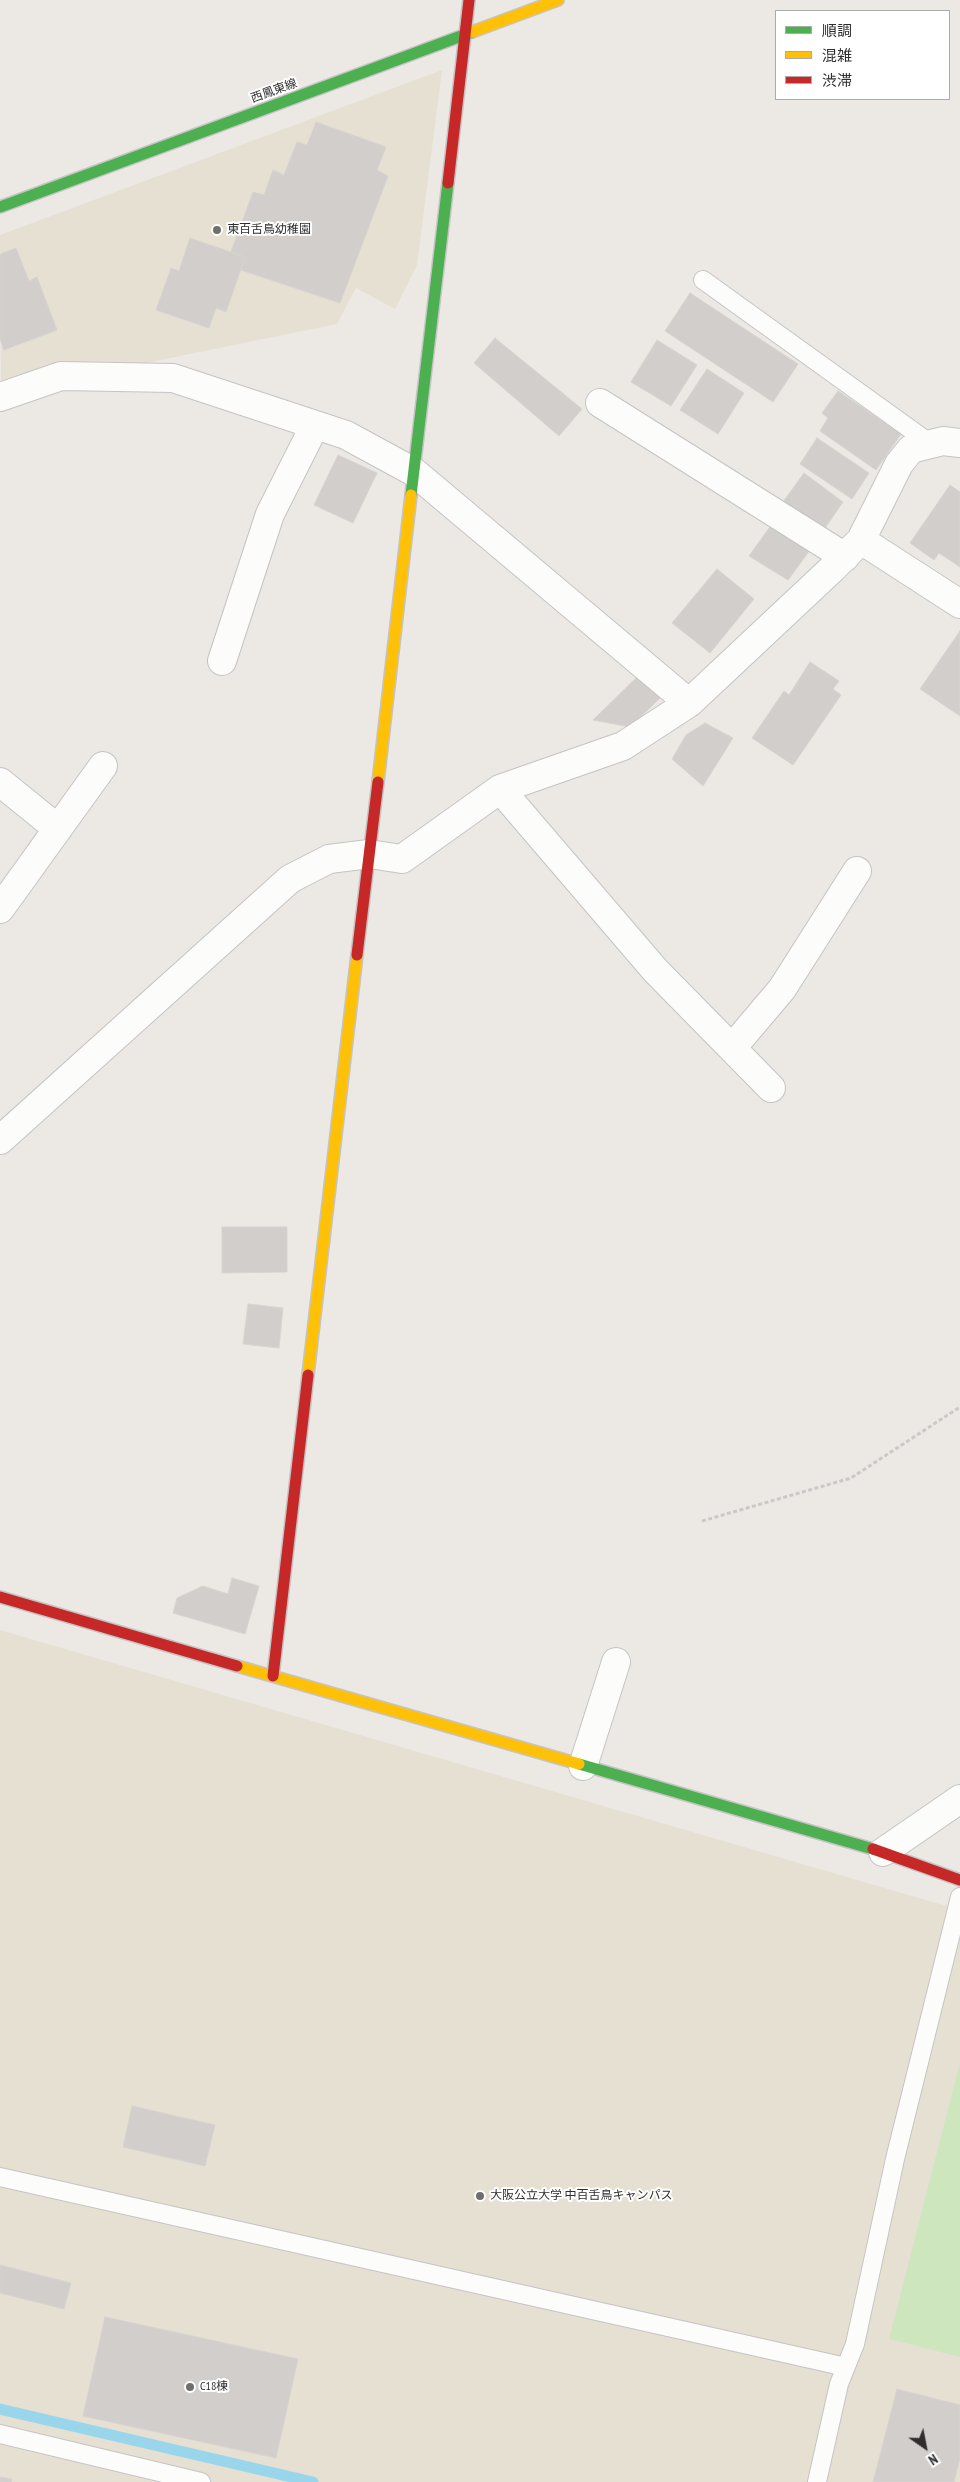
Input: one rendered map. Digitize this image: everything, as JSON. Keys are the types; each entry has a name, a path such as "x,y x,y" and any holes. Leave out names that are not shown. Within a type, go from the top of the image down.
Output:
{"street":[{"path":"273,1676 469,0"},
{"name":"西鳳東線","path":"0,207 558,0"},
{"path":"0,397 61,376 173,378 346,435 414,472 689,703"},
{"path":"600,403 853,548 960,604"},
{"path":"222,661 270,514 316,425"},
{"path":"0,1140 290,879 329,859 369,854 402,859 500,788 622,746 689,703 853,548 898,464 912,450 943,442 960,443"},
{"path":"0,908 103,766"},
{"path":"0,782 58,830"},
{"path":"500,788 655,970 771,1088"},
{"path":"732,1048 782,989 857,871"},
{"path":"0,1597 883,1852 960,1880"},
{"path":"583,1766 616,1662"},
{"path":"883,1852 960,1799"}],"lane":[{"path":"702,280 931,444"},
{"path":"817,2482 840,2384 855,2344 895,2159 960,1897"},
{"path":"0,2177 846,2367"},
{"path":"0,2434 177,2479 201,2482"}],"path":[{"path":"702,1521 851,1478 960,1407"}],"shaded area":[{"name":"東百舌鳥幼稚園","path":"442,70 417,265 395,309 356,288 337,324 141,364 59,362 1,383 0,235"},
{"name":"大阪公立大学 中百舌鳥キャンパス","path":"0,1630 960,1910 960,2482 0,2482"}],"green space":[{"path":"960,2062 960,2357 889,2339"}],"building":[{"path":"316,122 386,147 377,170 388,176 340,303 241,270 245,257 231,252 253,192 264,195 273,170 284,175 297,142 307,145"},
{"path":"190,238 245,257 226,312 216,308 209,328 156,310 171,268 179,271"},
{"path":"16,248 29,281 37,277 57,330 4,350 0,339 0,254"},
{"path":"690,293 798,364 773,402 665,331"},
{"path":"495,338 582,409 559,436 474,363"},
{"path":"657,340 697,365 671,406 631,382"},
{"path":"707,369 744,393 718,434 680,410"},
{"path":"838,391 901,434 876,470 820,431 828,418 822,413"},
{"path":"817,438 869,473 852,499 800,464"},
{"path":"338,455 377,473 353,523 314,505"},
{"path":"804,473 843,502 823,531 783,502"},
{"path":"950,485 960,492 960,567 939,553 934,560 910,543"},
{"path":"772,524 810,550 788,580 749,556"},
{"path":"717,569 754,599 710,653 672,623"},
{"path":"960,631 960,716 920,689"},
{"path":"810,662 839,681 833,689 841,695 793,765 752,738 784,691 789,695"},
{"path":"638,676 661,697 630,727 593,720"},
{"path":"705,723 733,738 703,786 672,759 686,735"},
{"path":"222,1227 287,1227 287,1272 222,1273"},
{"path":"248,1304 283,1308 279,1348 243,1344"},
{"path":"232,1578 259,1586 245,1634 173,1613 177,1598 203,1586 228,1594"},
{"path":"132,2106 215,2125 205,2166 123,2147"},
{"path":"0,2265 71,2283 64,2309 0,2293"},
{"name":"C18棟","path":"105,2317 298,2359 276,2458 83,2416"},
{"path":"897,2389 960,2405 960,2458 954,2482 873,2482"},
{"path":"0,2477 12,2479 11,2482 0,2482"}],"waterway":[{"path":"0,2409 313,2482"}],"traffic: fast":[{"path":"0,207 472,32"},
{"path":"411,495 448,183"},
{"path":"579,1764 873,1849"}],"traffic: slow":[{"path":"472,32 558,0"},
{"path":"378,782 411,495"},
{"path":"308,1375 357,955"},
{"path":"237,1666 579,1764"}],"traffic: jam":[{"path":"448,183 469,0"},
{"path":"357,955 378,782"},
{"path":"273,1676 308,1375"},
{"path":"0,1597 237,1666"},
{"path":"873,1849 960,1880"}],"place":[{"name":"東百舌鳥幼稚園","path":"217,230"},
{"name":"大阪公立大学 中百舌鳥キャンパス","path":"480,2196"},
{"name":"C18棟","path":"190,2387"}]}
